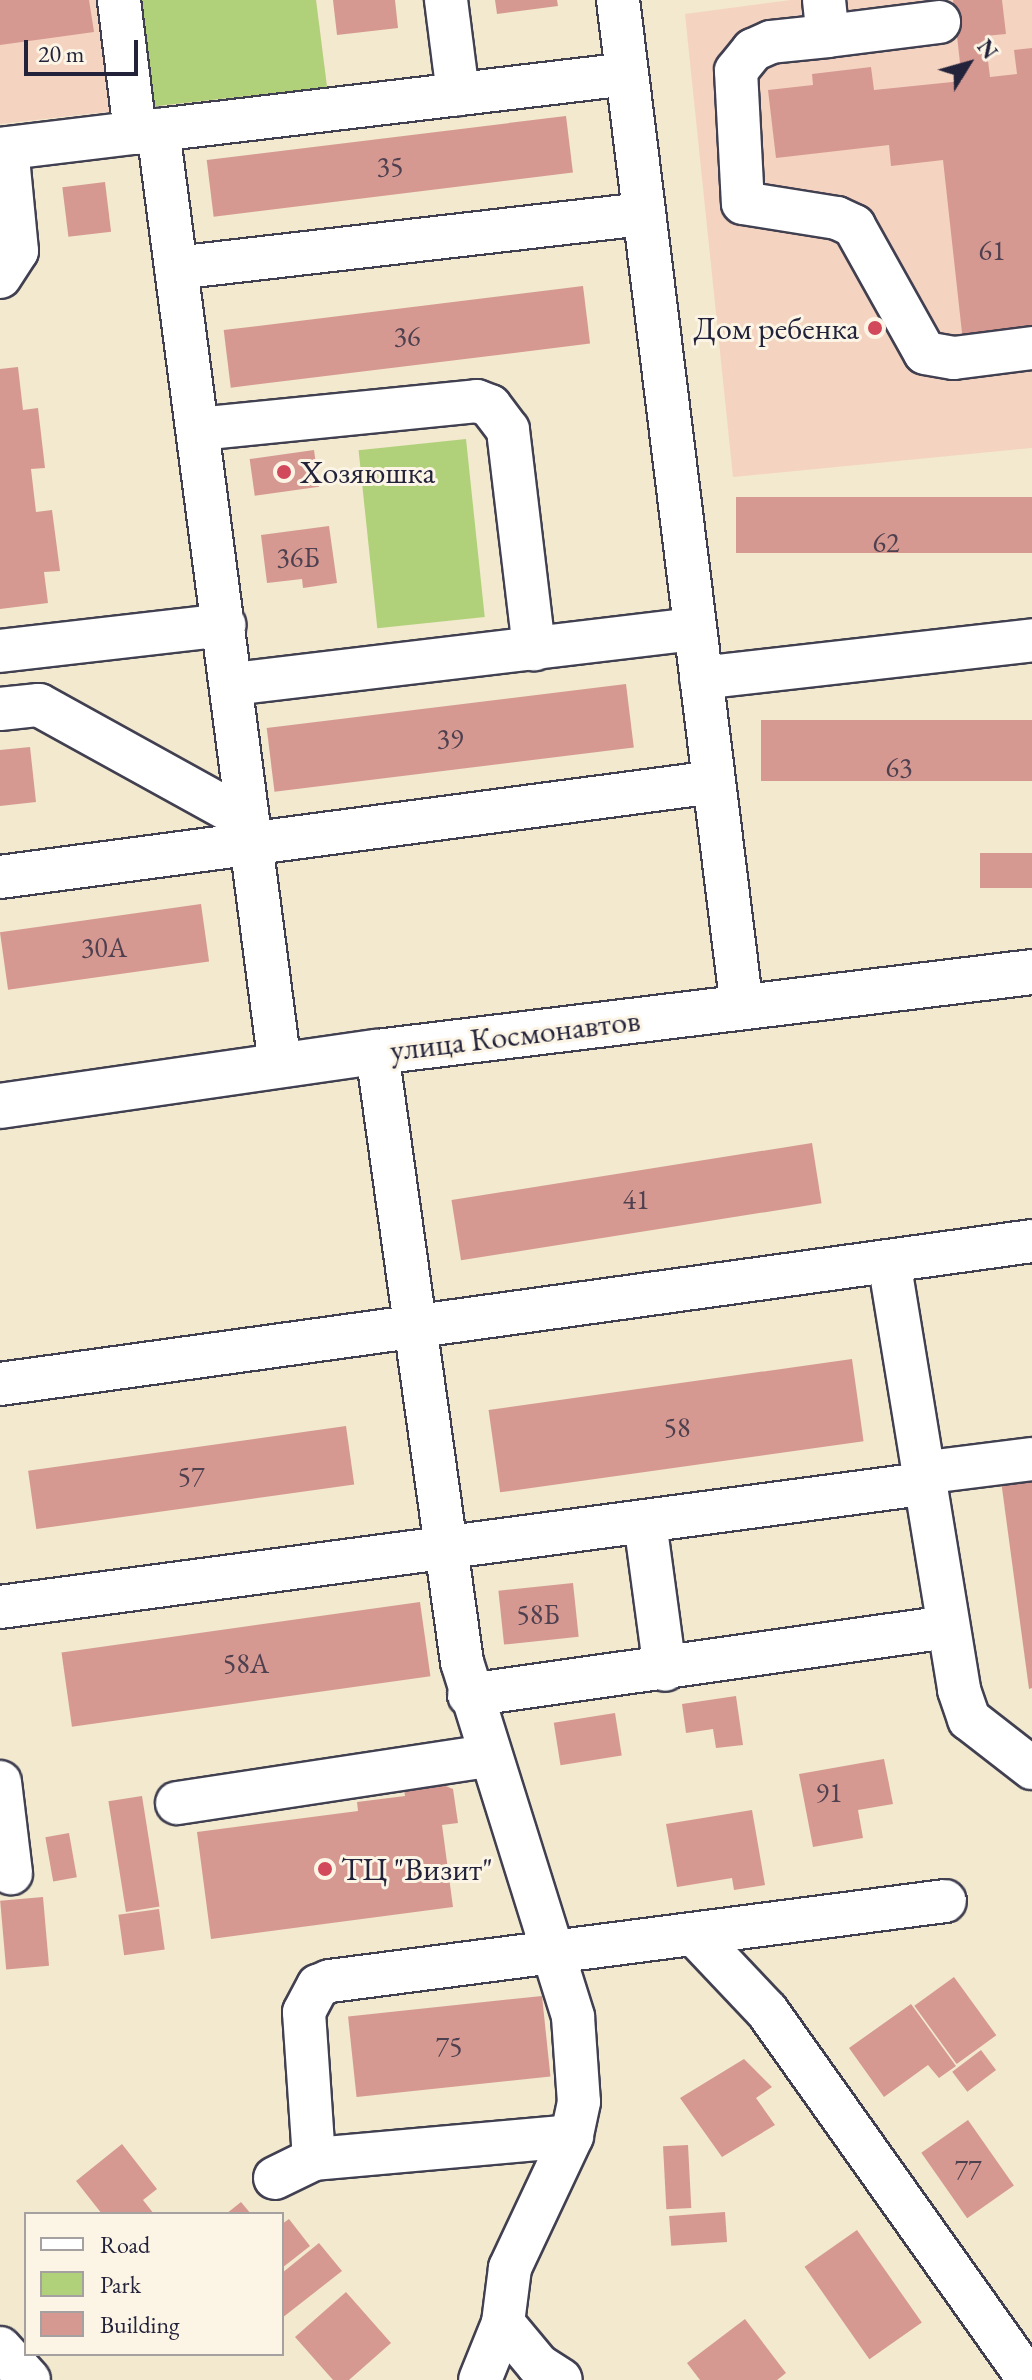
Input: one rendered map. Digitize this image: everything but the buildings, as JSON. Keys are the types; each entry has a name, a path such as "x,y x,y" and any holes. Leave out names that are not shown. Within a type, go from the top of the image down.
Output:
{"main road":[{"name":"улица Космонавтов","path":"0,1106 377,1052 1032,972"}],"street":[{"path":"119,0 176,268 233,684 248,832 280,1065"},
{"path":"446,0 458,94"},
{"path":"618,0 742,1008"},
{"path":"939,22 826,18 753,50 736,71 743,203 837,218 854,226 925,353 954,358 1032,348"},
{"path":"0,277 17,251 3,149 627,74"},
{"path":"176,268 644,214"},
{"path":"198,429 477,401 490,406 508,430 534,649"},
{"path":"0,651 225,625"},
{"path":"233,684 695,629"},
{"path":"701,678 1032,640"},
{"path":"0,709 39,705 248,832"},
{"path":"0,877 248,832 714,782"},
{"path":"377,1052 469,1695 555,1951 573,2017 579,2102 572,2136 510,2268 503,2323 480,2380"},
{"path":"0,1384 1032,1241"},
{"path":"889,1261 947,1627 969,1719 1032,1768"},
{"path":"0,1607 645,1522 1032,1459"},
{"path":"645,1522 665,1670"},
{"path":"469,1695 665,1670 947,1627"},
{"path":"177,1803 489,1756"},
{"path":"0,1782 11,1873"},
{"path":"314,2159 304,2012 318,1986 555,1951 696,1936 945,1901"},
{"path":"696,1936 767,2011 1029,2380"},
{"path":"275,2178 314,2159 572,2136"},
{"path":"503,2323 538,2365 561,2380"},
{"path":"0,2348 29,2380"}],"shaded area":[{"path":"0,0 316,0 327,87 0,124"},
{"name":"Дом ребенка","path":"791,0 1032,0 1032,448 733,477 685,14"}],"green space":[{"path":"136,0 316,0 327,87 148,107"},
{"path":"466,439 485,617 377,628 359,450"}],"place":[{"name":"Дом ребенка","path":"875,328"},
{"name":"Хозяюшка","path":"284,472"},
{"name":"ТЦ \"Визит\"","path":"325,1869"}]}
